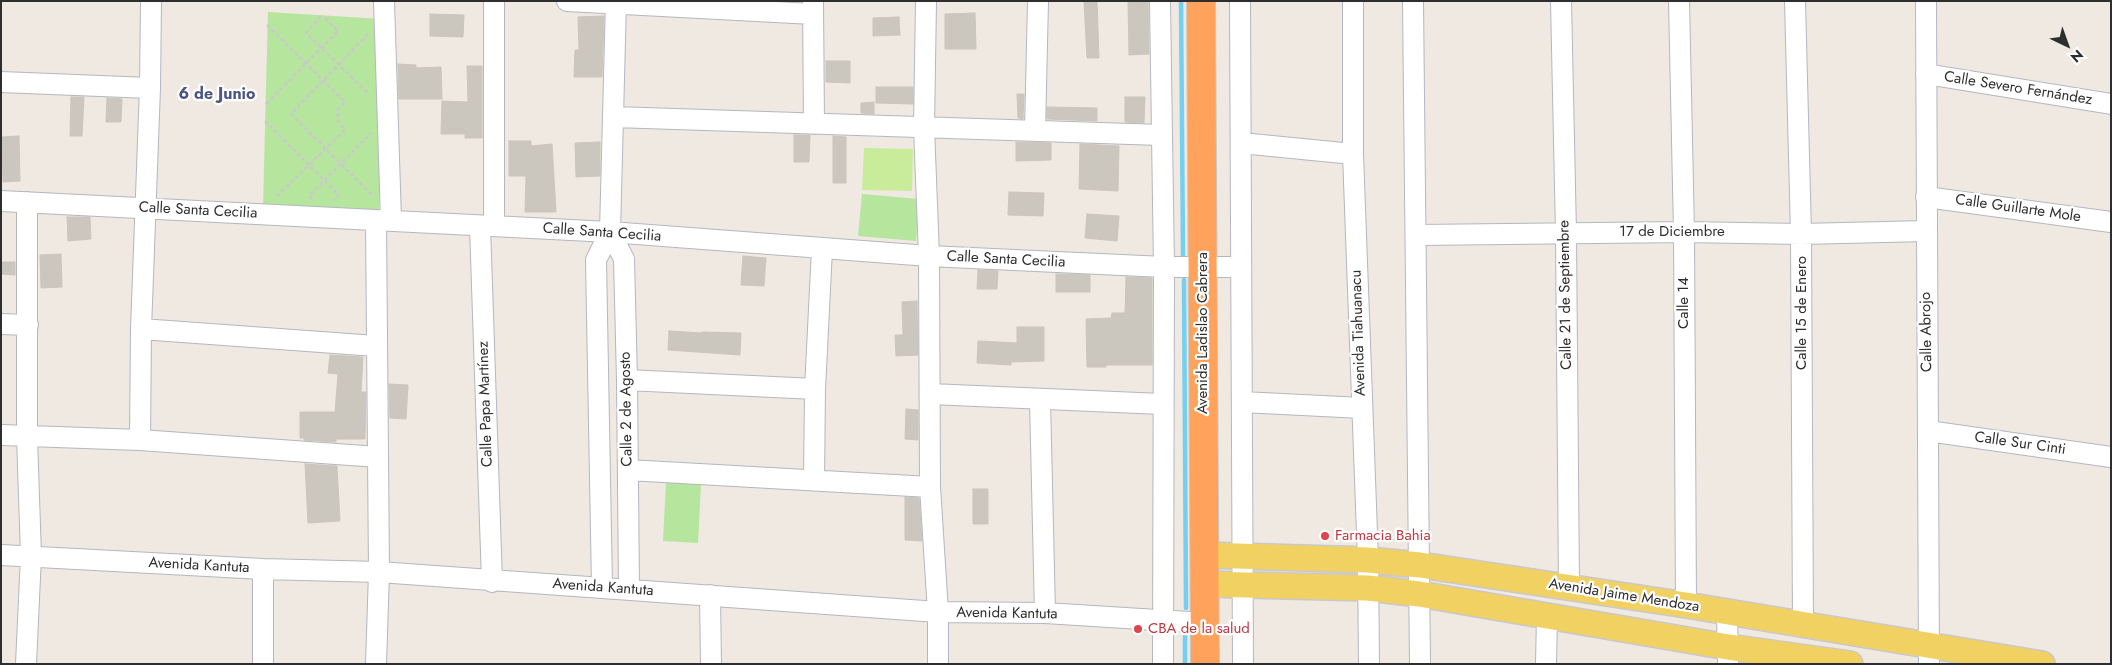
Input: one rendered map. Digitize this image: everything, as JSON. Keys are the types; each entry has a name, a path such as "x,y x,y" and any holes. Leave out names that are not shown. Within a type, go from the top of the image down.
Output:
{"highway":[{"name":"Avenida Ladislao Cabrera","path":"1201,1 1205,664"}],"main road":[{"name":"Avenida Jaime Mendoza","path":"1204,555 1368,560 1420,565 1686,605 1803,625 1929,654 2042,664"},
{"name":"Avenida Jaime Mendoza","path":"1204,584 1368,588 1419,594 1547,616 1728,655 1850,664"}],"street":[{"path":"140,440 141,329 150,88 151,1"},
{"path":"376,664 379,572 376,346 383,220 384,1"},
{"name":"Calle Papa Martínez","path":"492,582 487,226 494,1"},
{"path":"567,1 813,8 814,124"},
{"path":"926,1 924,128 929,256 930,487 938,612 938,664"},
{"path":"1035,131 1038,1"},
{"path":"1160,1 1164,267 1162,404 1163,664"},
{"path":"1240,1 1243,664"},
{"name":"Avenida Tiahuanacu","path":"1353,1 1353,154 1368,560 1369,664"},
{"path":"1414,1 1420,664"},
{"name":"Calle 21 de Septiembre","path":"1560,1 1566,233 1569,588"},
{"name":"Calle 14","path":"1678,1 1684,232 1686,605"},
{"name":"Calle 15 de Enero","path":"1795,1 1801,234 1803,625"},
{"name":"Calle Abrojo","path":"1926,1 1929,654"},
{"name":"Calle 2 de Agosto","path":"602,587 596,260 610,232 616,2"},
{"name":"Calle Severo Fernández","path":"1926,74 2111,104"},
{"path":"1,82 150,88"},
{"path":"614,117 1161,136"},
{"path":"1240,143 1353,154"},
{"name":"Calle Guillarte Mole","path":"1926,197 2111,222"},
{"name":"Calle Santa Cecilia","path":"1,201 610,232 929,256 1164,267 1242,267"},
{"path":"26,664 31,556 27,437 27,202"},
{"name":"17 de Diciembre","path":"1417,235 1684,232 1801,234 1926,231"},
{"name":"Calle 2 de Agosto","path":"610,232 624,259 629,589"},
{"path":"814,480 815,389 822,249"},
{"path":"1,324 28,325"},
{"path":"141,329 376,346"},
{"path":"627,380 815,389"},
{"path":"930,394 1162,404"},
{"path":"1040,400 1045,613"},
{"path":"1242,402 1362,408"},
{"name":"Calle Sur Cinti","path":"1928,431 2111,457"},
{"path":"1,435 140,440 378,457"},
{"path":"628,470 930,487"},
{"name":"Avenida Kantuta","path":"1,556 263,569 379,572 492,582 602,587 938,612 1045,613 1205,623"},
{"path":"263,569 263,664"},
{"path":"710,595 711,664"},
{"path":"1727,613 1728,655"},
{"path":"1546,664 1547,616"}],"path":[{"path":"266,104 306,62 321,48 338,31 322,16 306,33 321,48 374,99"},
{"path":"267,25 345,102 338,109 338,121 345,130 308,164 273,201"},
{"path":"369,32 292,114 373,196"},
{"path":"265,121 339,195 332,202"},
{"path":"315,202 309,196 374,130"}],"green space":[{"path":"268,12 382,19 379,210 263,207"},
{"path":"864,148 913,149 912,191 862,190"},
{"path":"862,194 919,199 916,241 858,236"},
{"path":"666,483 701,484 698,543 663,541"}],"building":[{"path":"1084,1 1097,1 1099,58 1087,58"},
{"path":"1128,1 1148,1 1149,54 1129,55"},
{"path":"975,13 976,49 945,49 945,14"},
{"path":"430,14 464,15 463,37 430,36"},
{"path":"604,16 602,77 574,77 575,50 579,50 578,17"},
{"path":"899,17 900,35 873,36 873,18"},
{"path":"826,61 850,61 850,83 826,82"},
{"path":"398,64 416,65 416,68 441,67 442,99 399,99"},
{"path":"467,66 482,66 482,138 465,138 465,134 441,134 442,101 468,102"},
{"path":"876,87 913,87 913,104 876,103"},
{"path":"1017,94 1024,94 1023,119 1018,118"},
{"path":"71,97 84,97 82,136 70,136"},
{"path":"1125,97 1145,97 1144,123 1125,122"},
{"path":"107,98 122,99 121,122 106,122"},
{"path":"874,102 874,114 861,113 861,103"},
{"path":"1047,107 1097,108 1097,121 1047,119"},
{"path":"794,135 810,135 809,162 794,162"},
{"path":"19,136 20,181 3,182 2,137"},
{"path":"833,136 846,137 846,183 833,183"},
{"path":"509,141 531,141 531,146 552,144 556,212 525,212 526,176 509,176"},
{"path":"600,142 600,176 576,177 575,143"},
{"path":"1016,142 1051,143 1051,160 1016,161"},
{"path":"1080,144 1119,146 1118,191 1079,189"},
{"path":"1009,192 1044,193 1043,216 1008,215"},
{"path":"1087,214 1119,216 1117,241 1085,238"},
{"path":"67,217 90,217 91,239 68,241"},
{"path":"61,254 62,287 41,288 40,255"},
{"path":"743,256 766,258 764,286 741,285"},
{"path":"1,262 15,262 15,275 1,274"},
{"path":"978,270 998,271 997,289 977,289"},
{"path":"1056,274 1090,275 1090,292 1056,292"},
{"path":"1126,277 1152,278 1152,365 1087,367 1086,319 1111,318 1112,313 1125,313"},
{"path":"917,301 918,355 896,356 895,335 903,335 902,302"},
{"path":"1017,327 1044,327 1044,361 1011,362 1011,365 977,363 978,341 1017,343"},
{"path":"669,331 741,333 740,355 668,350"},
{"path":"330,355 363,357 361,392 366,392 365,439 336,439 336,442 304,440 304,438 300,438 300,412 335,412 338,374 328,373"},
{"path":"389,384 408,385 406,419 390,418"},
{"path":"906,409 918,410 918,440 905,439"},
{"path":"305,464 337,466 340,521 308,523"},
{"path":"973,489 988,489 988,524 973,524"},
{"path":"905,497 919,498 922,541 905,540"}],"waterway":[{"path":"1181,1 1183,255"},
{"path":"1184,280 1186,608"},
{"path":"1185,636 1185,664"}],"place":[{"name":"Farmacia Bahia","path":"1325,536"},
{"name":"CBA de la salud","path":"1138,629"}],"district":[{"name":"6 de Junio","path":"217,95"}]}
